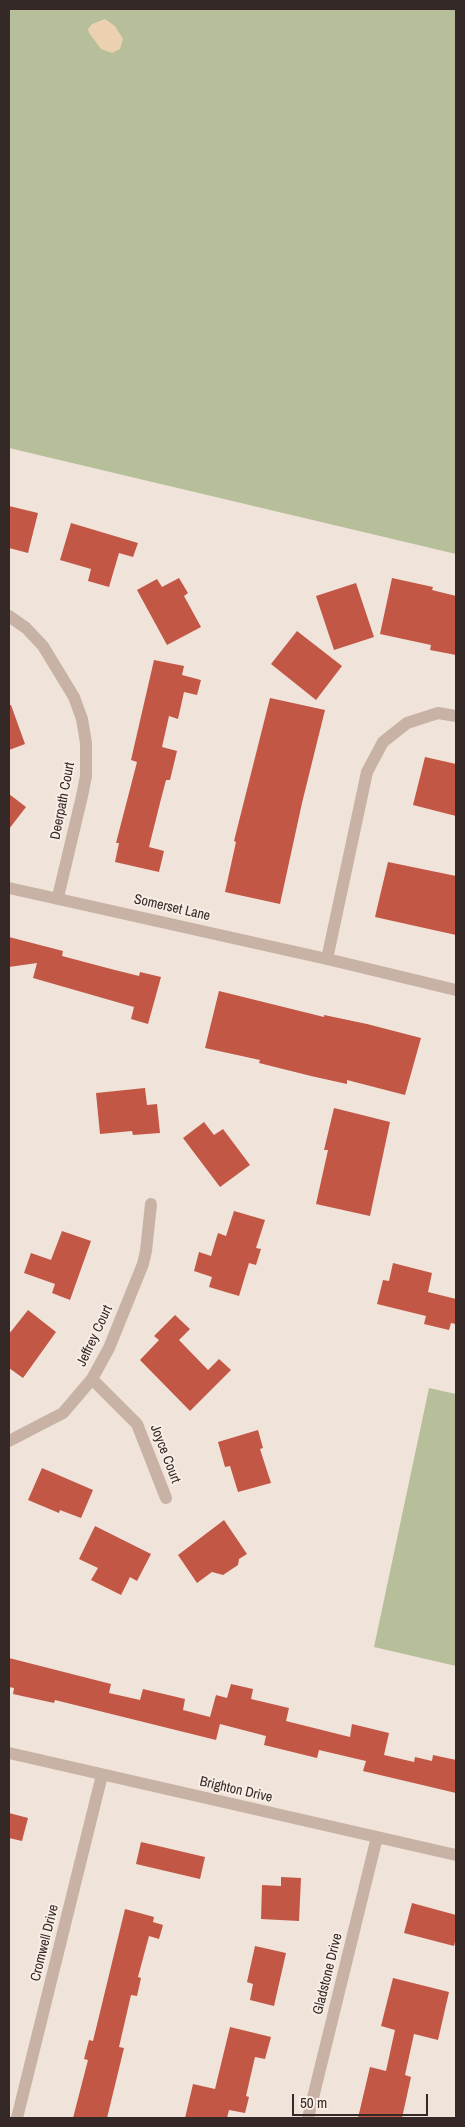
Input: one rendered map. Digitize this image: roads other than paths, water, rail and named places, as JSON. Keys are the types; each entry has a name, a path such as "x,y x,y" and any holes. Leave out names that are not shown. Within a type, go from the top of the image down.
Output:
{"street":[{"name":"Deerpath Court","path":"9,616 26,628 43,646 74,697 84,735 86,776 58,897"},
{"path":"327,959 367,772 371,764 383,742 407,723 438,713 456,716"},
{"name":"Somerset Lane","path":"9,888 58,897 456,990"},
{"name":"Jeffrey Court","path":"9,1440 63,1412 92,1379 109,1348 143,1264 151,1204"},
{"name":"Joyce Court","path":"92,1379 138,1424 166,1498"},
{"name":"Brighton Drive","path":"9,1753 456,1855"},
{"name":"Cromwell Drive","path":"17,2118 102,1775"},
{"name":"Gladstone Drive","path":"308,2118 378,1837"}]}
